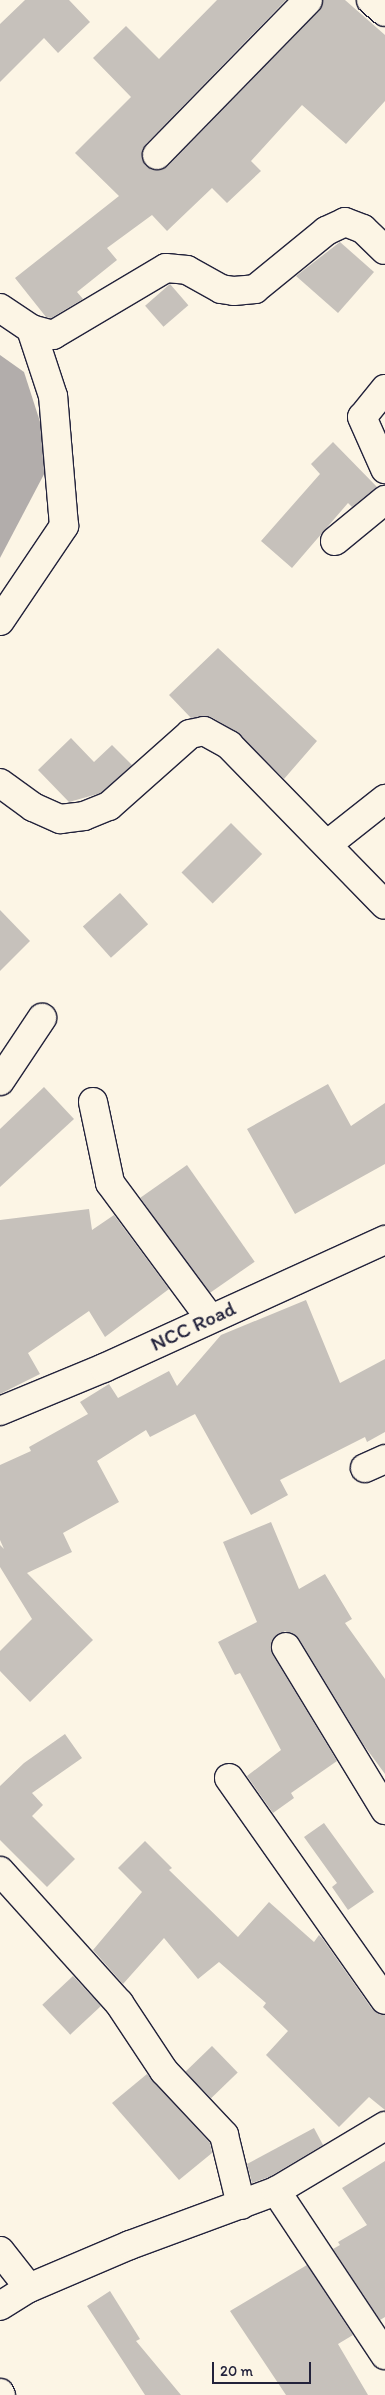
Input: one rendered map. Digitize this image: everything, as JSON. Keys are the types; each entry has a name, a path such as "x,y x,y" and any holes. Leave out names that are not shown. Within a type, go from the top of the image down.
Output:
{"street":[{"path":"156,155 308,0"},
{"path":"371,0 385,12"},
{"path":"0,308 31,329 53,335 166,268 187,270 221,289 234,291 255,289 326,230 346,222 363,229 385,250"},
{"path":"0,620 64,526 53,396 31,329"},
{"path":"385,389 362,417 385,469"},
{"path":"335,542 385,500"},
{"path":"0,782 33,807 60,818 84,816 109,806 190,734 204,731 229,745 385,904"},
{"path":"328,844 385,799"},
{"path":"0,1081 42,1018"},
{"path":"93,1102 110,1184 210,1318"},
{"name":"NCC Road","path":"0,1411 104,1368 210,1318 385,1240"},
{"path":"286,1647 375,1772 385,1810"},
{"path":"229,1778 385,2000"},
{"path":"0,1871 119,2003 164,2071 224,2135 241,2205"},
{"path":"0,2306 29,2288 130,2245 241,2205 276,2190 385,2126"},
{"path":"276,2190 385,2355"},
{"path":"0,2251 29,2288"}],"shaded area":[{"path":"0,355 24,372 52,459 0,558"}],"building":[{"path":"25,0 69,0 90,22 58,53 44,38 0,82 0,24"},
{"path":"217,0 286,0 146,144 142,159 146,166 161,170 168,166 319,11 323,0 345,0 385,35 385,101 346,144 302,105 251,161 261,171 227,203 212,188 167,231 152,215 107,248 117,260 77,292 83,299 51,318 46,317 15,278 119,196 75,153 131,97 93,58 126,26 159,59"},
{"path":"340,242 374,272 338,313 296,276"},
{"path":"170,284 188,305 163,327 145,306"},
{"path":"333,442 377,487 352,507 348,503 292,568 261,541 320,474 311,464"},
{"path":"218,648 317,741 284,779 237,732 211,717 191,718 169,695"},
{"path":"71,738 94,762 112,745 132,765 101,793 69,802 38,770"},
{"path":"231,823 262,854 213,904 182,872"},
{"path":"120,893 148,924 111,958 83,926"},
{"path":"0,910 30,941 0,971"},
{"path":"328,1084 351,1126 385,1103 385,1164 295,1214 247,1129"},
{"path":"44,1087 74,1119 0,1187 0,1129"},
{"path":"187,1165 255,1262 208,1294 140,1198"},
{"path":"89,1209 92,1230 114,1215 169,1289 105,1337 89,1311 28,1353 40,1374 0,1394 0,1220"},
{"path":"306,1300 340,1383 385,1359 385,1432 367,1442 365,1437 280,1480 288,1495 251,1515 195,1414 150,1437 146,1430 97,1461 119,1502 63,1533 72,1552 27,1573 93,1640 30,1702 0,1671 0,1651 32,1619 0,1567 0,1545 4,1549 0,1540 0,1465 31,1451 29,1447 88,1414 80,1402 109,1384 118,1398 169,1371 177,1386 221,1335"},
{"path":"271,1522 299,1589 325,1574 352,1619 345,1623 385,1679 385,1774 363,1744 299,1639 285,1631 273,1639 273,1655 337,1761 291,1793 294,1798 273,1813 247,1776 281,1750 240,1673 235,1675 218,1642 257,1622 223,1542"},
{"path":"65,1734 82,1758 32,1793 43,1805 32,1816 75,1859 47,1887 0,1840 0,1786 24,1763"},
{"path":"324,1823 374,1892 348,1910 332,1887 337,1883 304,1837"},
{"path":"145,1841 172,1868 169,1870 238,1937 269,1902 314,1942 319,1935 322,1938 372,2009 385,2015 385,2110 369,2097 339,2127 266,2055 288,2031 263,2007 266,2003 219,1962 198,1979 164,1938 123,1984 93,1950 142,1892 118,1868"},
{"path":"73,1976 101,2006 70,2035 42,2005"},
{"path":"212,2046 238,2073 211,2098 185,2072"},
{"path":"147,2074 210,2143 212,2153 179,2180 112,2103"},
{"path":"314,2128 323,2145 269,2177 252,2183 247,2164"},
{"path":"385,2161 385,2317 380,2320 333,2249 340,2245 338,2242 367,2225 342,2188"},
{"path":"307,2265 353,2335 338,2344 368,2395 286,2395 230,2311"},
{"path":"110,2291 140,2339 136,2341 181,2395 145,2395 87,2306"}]}
